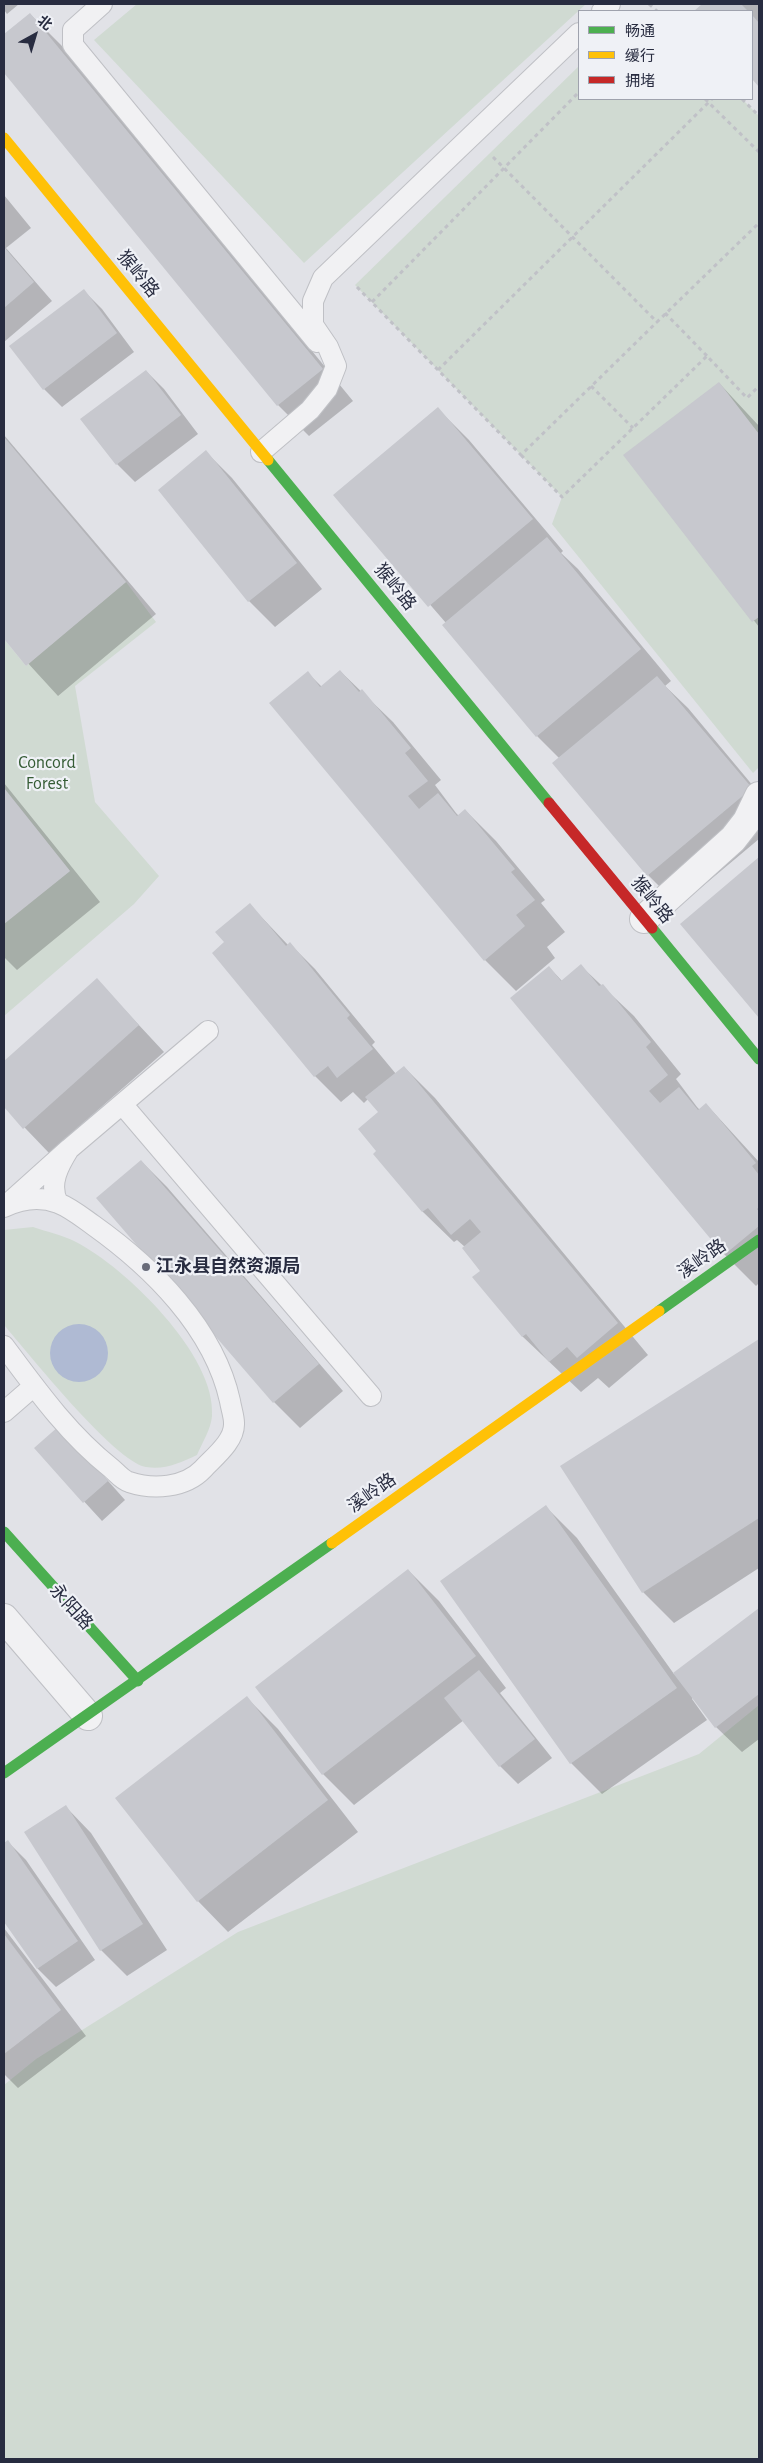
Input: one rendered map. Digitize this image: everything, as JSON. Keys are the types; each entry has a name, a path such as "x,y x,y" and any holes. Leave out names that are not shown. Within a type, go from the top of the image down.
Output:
{"street":[{"name":"猴岭路","path":"4,138 759,1059"},
{"path":"644,919 733,839 747,821 759,796"},
{"name":"溪岭路","path":"4,1774 138,1682 759,1240"},
{"name":"永阳路","path":"4,1532 138,1682"},
{"path":"4,1618 88,1716"}],"lane":[{"path":"102,4 73,30 74,45 336,366"},
{"path":"262,452 310,410 327,389 336,366 328,347 313,325 313,301 323,278 578,34"},
{"path":"4,1207 208,1031"},
{"path":"122,1104 371,1396"},
{"path":"58,1203 53,1194 54,1182 60,1164 69,1149"},
{"path":"4,1207 26,1198 58,1203 109,1236 150,1273 192,1321 216,1360 228,1394 235,1425 226,1444 200,1472 183,1483 159,1486 127,1482 84,1443 34,1386 4,1346"},
{"path":"4,1412 34,1386"}],"path":[{"path":"372,302 578,93"},
{"path":"706,100 759,152"},
{"path":"743,100 759,116"},
{"path":"438,370 709,102"},
{"path":"472,136 657,322"},
{"path":"521,455 759,222"},
{"path":"334,267 372,302 562,497 706,356"},
{"path":"665,314 747,398 759,386"},
{"path":"591,386 633,428"}],"green space":[{"path":"137,4 586,4 304,263 94,40"},
{"path":"578,67 578,100 743,100 759,116 759,767 753,773 552,524 562,497 355,285"},
{"name":"Concord Forest","path":"126,582 156,622 75,686 95,802 159,876 134,904 4,1016 4,924 70,871 4,788 4,639 26,666"},
{"path":"33,1227 76,1242 119,1271 142,1292 184,1341 200,1367 210,1392 211,1421 197,1455 160,1468 146,1467 132,1461 114,1447 72,1405 4,1325 4,1230"},
{"path":"759,1705 759,2459 4,2459 4,2085 36,2059 238,1932 699,1754"}],"water":[{"path":"73,1324 85,1324 100,1332 108,1347 108,1359 100,1374 85,1382 73,1382 58,1374 50,1359 50,1347 58,1332"}],"building":[{"path":"702,4 741,4 747,10 695,10"},
{"path":"30,13 323,369 277,406 4,73 4,34"},
{"path":"753,16 759,23 759,87 753,80"},
{"path":"4,247 34,282 4,308"},
{"path":"84,289 117,333 43,390 9,346"},
{"path":"146,370 181,415 116,465 80,419"},
{"path":"719,382 759,434 759,617 752,622 623,455"},
{"path":"438,407 533,519 428,607 333,495"},
{"path":"4,437 126,582 26,666 4,639"},
{"path":"206,450 297,563 248,602 158,490"},
{"path":"547,537 641,649 536,737 442,625"},
{"path":"340,670 359,692 362,689 411,748 405,753 428,781 408,796 419,809 438,793 457,816 465,809 515,869 511,872 535,900 516,915 525,926 484,961 269,703 308,671 320,687"},
{"path":"657,676 752,788 647,876 552,763"},
{"path":"4,788 70,871 4,924"},
{"path":"759,857 759,1018 680,924"},
{"path":"250,903 286,946 290,942 350,1015 347,1018 373,1049 337,1078 328,1066 314,1077 212,953 224,942 215,932"},
{"path":"581,964 599,986 603,984 651,1042 646,1047 668,1075 649,1091 660,1103 679,1087 698,1110 706,1103 756,1163 752,1166 759,1175 759,1207 757,1209 759,1212 759,1226 724,1255 510,998 549,966 561,981"},
{"path":"97,978 139,1025 23,1129 4,1107 4,1061"},
{"path":"404,1066 618,1323 577,1358 567,1347 549,1362 526,1334 522,1337 472,1277 480,1271 462,1248 481,1232 470,1219 451,1235 428,1208 422,1212 373,1154 376,1151 358,1129 378,1112 365,1097"},
{"path":"141,1160 319,1364 273,1403 96,1198"},
{"path":"759,1339 759,1518 642,1593 560,1466"},
{"path":"59,1426 108,1481 83,1503 34,1448"},
{"path":"546,1505 677,1688 570,1764 440,1581"},
{"path":"408,1569 476,1656 322,1775 255,1687"},
{"path":"759,1608 759,1694 715,1728 673,1673"},
{"path":"479,1670 535,1739 499,1767 444,1698"},
{"path":"247,1696 328,1800 197,1902 115,1798"},
{"path":"66,1805 143,1924 100,1951 24,1832"},
{"path":"8,1840 78,1941 37,1969 4,1922 4,1843"},
{"path":"4,1934 61,2010 4,2054"}],"traffic: fast":[{"path":"268,460 549,803"},
{"path":"652,928 759,1059"},
{"path":"659,1311 759,1240"},
{"path":"4,1532 138,1681"},
{"path":"4,1773 332,1543"}],"traffic: slow":[{"path":"4,138 268,460"},
{"path":"332,1543 659,1311"}],"traffic: jam":[{"path":"549,803 652,928"}],"place":[{"name":"江永县自然资源局","path":"146,1267"}]}
